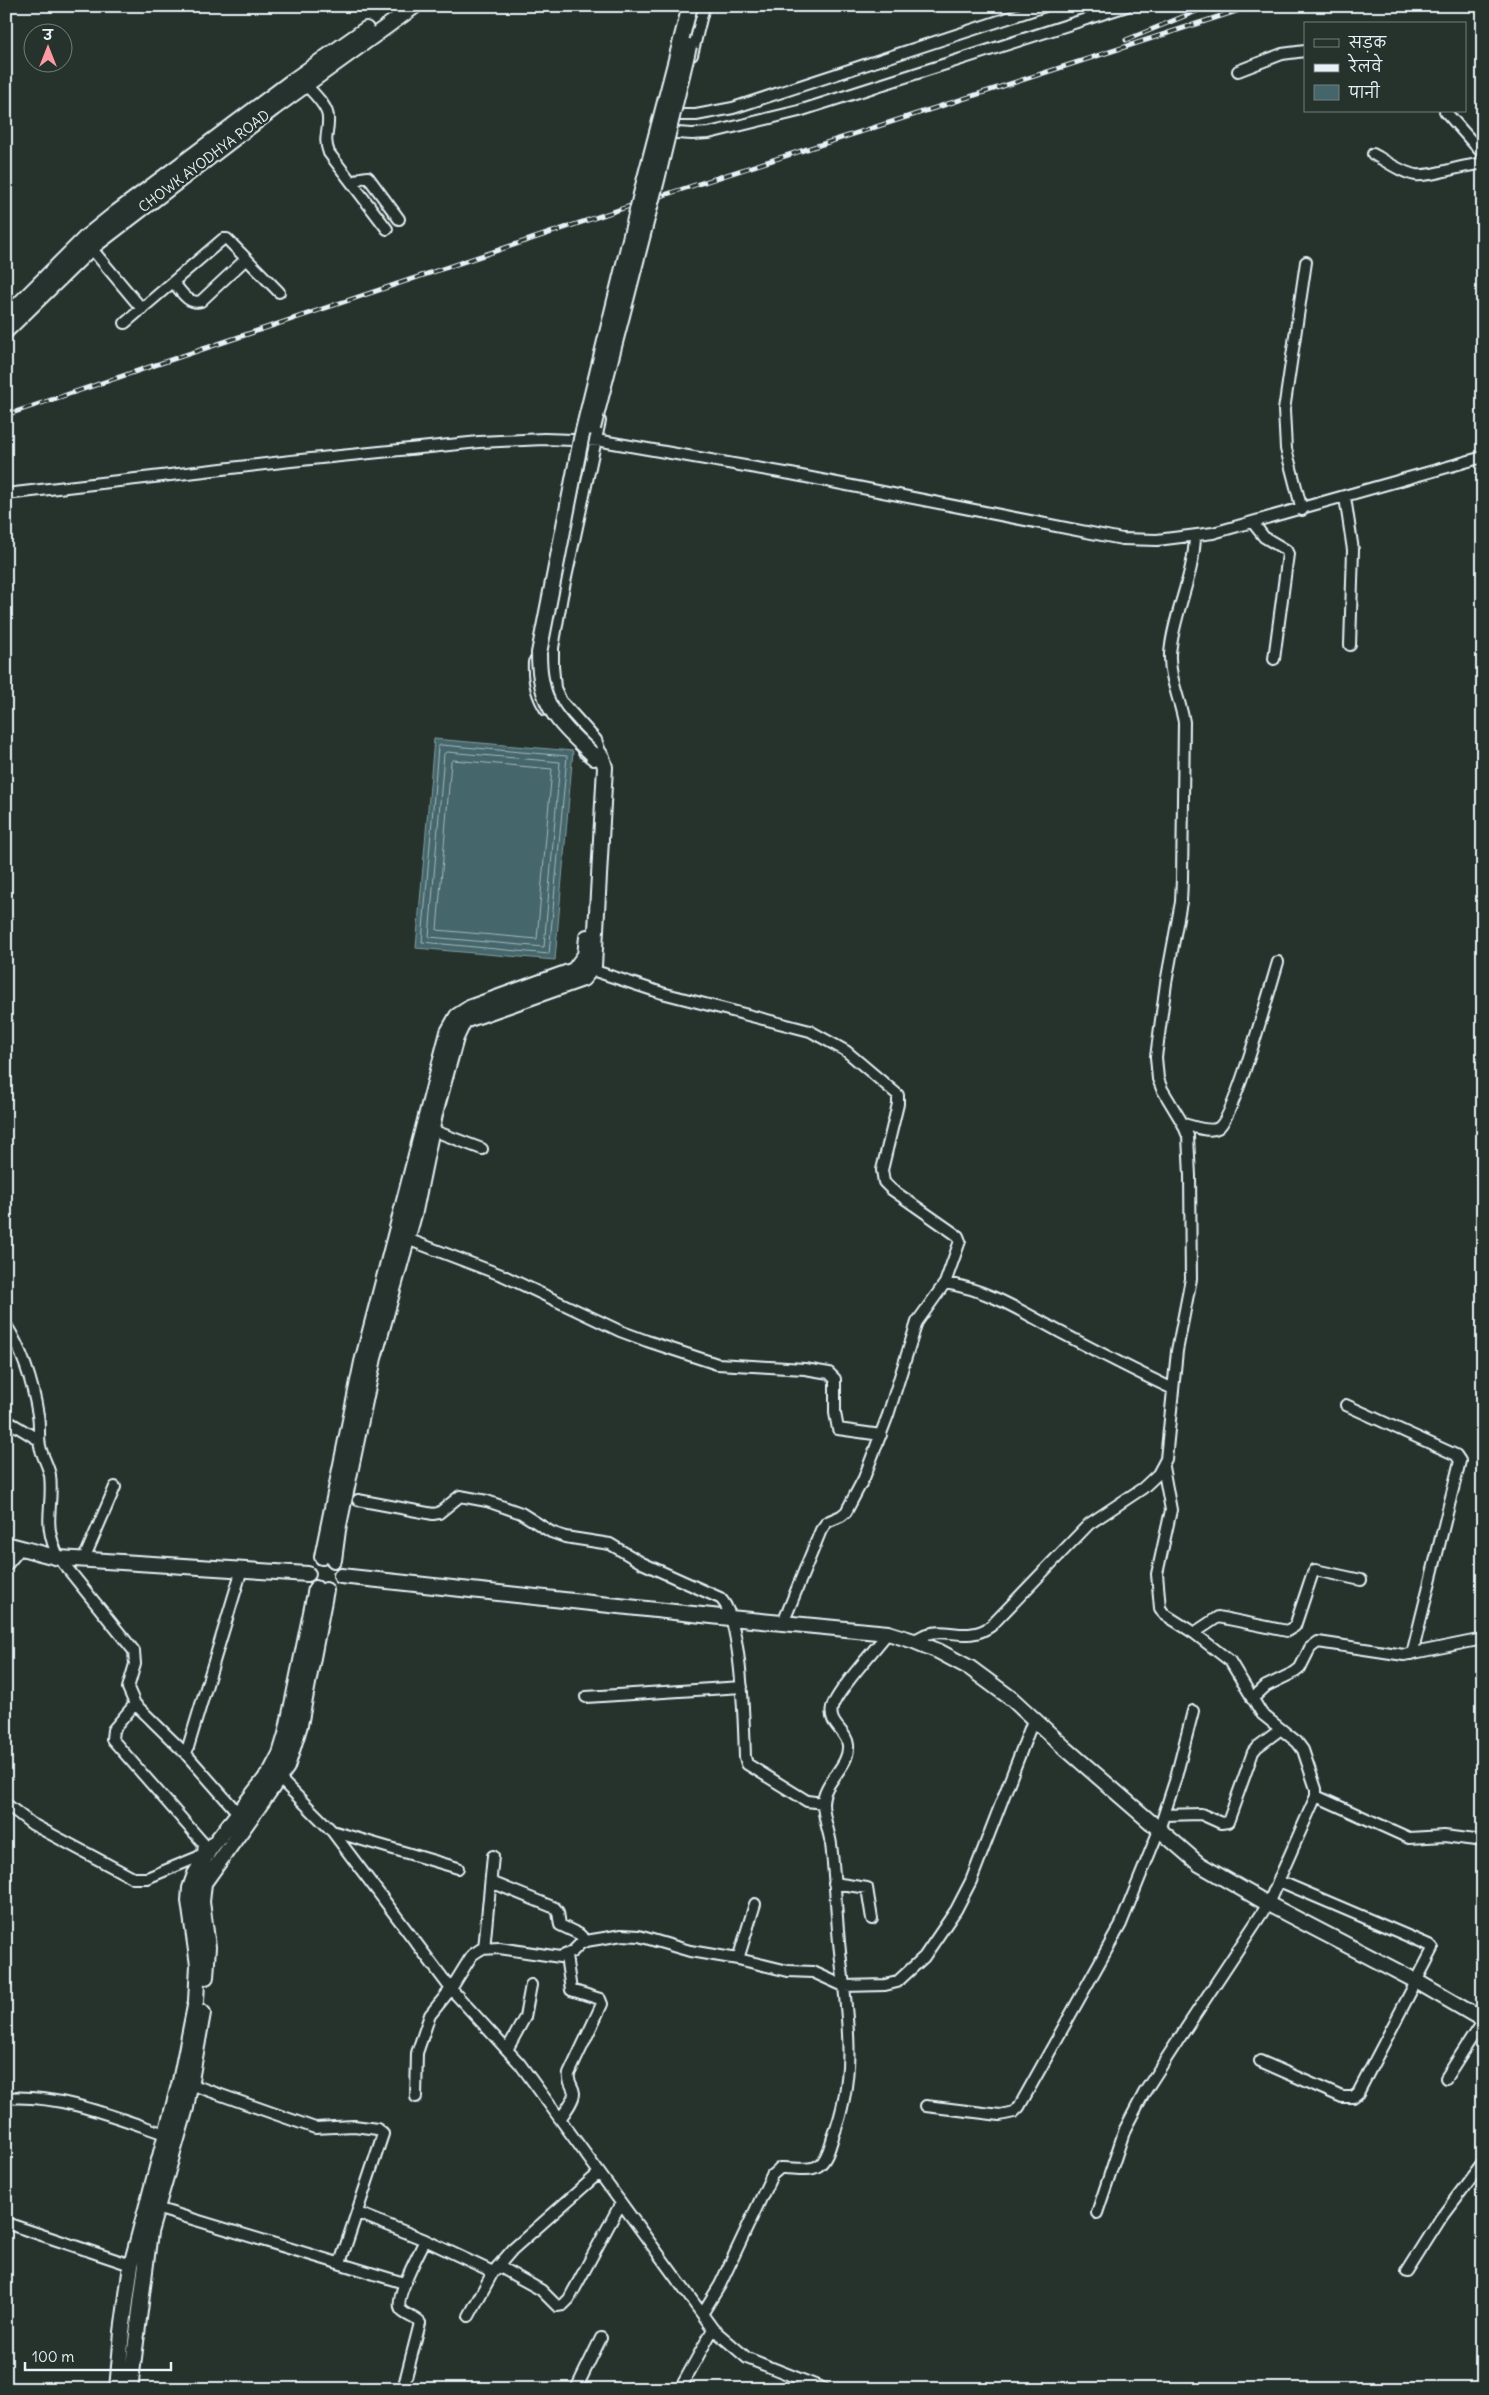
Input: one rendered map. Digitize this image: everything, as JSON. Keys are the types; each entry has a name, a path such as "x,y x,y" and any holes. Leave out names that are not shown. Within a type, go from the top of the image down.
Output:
{"main road":[{"name":"CHOWK AYODHYA ROAD","path":"6,331 121,217 292,82 399,6"},
{"name":"CHOWK AYODHYA ROAD","path":"6,317 86,237 121,217 415,6"},
{"path":"328,1558 362,1362 448,1032 457,1016 471,1007 574,970 585,955 598,784 596,755 553,713 545,700 539,669 539,654 581,439 645,178 690,6"},
{"path":"328,1558 338,1530 374,1358 407,1239 432,1130 456,1038 464,1021 582,979 592,970 605,767 558,708 548,686 546,655 590,440 658,180 698,6"},
{"path":"6,1544 59,1558 308,1574"},
{"path":"328,1558 339,1565 341,1576 334,1587 321,1589 312,1584 308,1574 311,1563 328,1558"},
{"path":"341,1576 888,1633 938,1650 970,1668 1034,1718 1064,1747 1200,1864 1268,1904 1416,1980 1483,2020"},
{"path":"130,2389 136,2335 156,2208 186,2108 205,2002 208,1947 202,1902 204,1883 287,1767 300,1725 321,1589"},
{"path":"117,2389 131,2265 180,2081 199,1980 189,1901 190,1888 194,1874 206,1855 271,1771 280,1754 321,1589"}],"street":[{"path":"596,755 552,721 539,699 533,675 535,645 576,440 652,131 685,6"},
{"path":"596,755 596,740 561,701 555,688 553,648 595,441 674,133 704,6"},
{"path":"657,113 678,116 711,113 733,108 1044,6"},
{"path":"652,131 692,134 724,130 799,111 1127,6"},
{"path":"1238,71 1282,54 1304,51"},
{"path":"306,85 326,109 329,117 326,144 329,153 387,229"},
{"path":"1446,112 1483,154"},
{"path":"1373,154 1406,172 1417,175 1467,164 1483,164"},
{"path":"352,183 361,178 368,177 399,219"},
{"path":"124,324 223,239 227,240 279,292"},
{"path":"91,248 142,309"},
{"path":"173,282 189,300 201,301 246,259"},
{"path":"1302,510 1286,449 1284,410 1306,262"},
{"path":"6,494 292,460 479,442 576,440 595,441 791,474 1122,539 1158,540 1195,536 1253,523 1483,457"},
{"path":"1345,497 1353,550 1350,644"},
{"path":"1253,523 1264,537 1286,550 1288,554 1274,658"},
{"path":"914,1641 929,1632 967,1635 983,1631 1048,1569 1089,1524 1143,1488 1163,1467 1166,1459 1177,1350 1192,1279 1189,1147 1184,1124 1162,1089 1158,1079 1156,1057 1166,984 1181,902 1182,879 1184,722 1181,703 1172,673 1170,653 1191,570 1195,536"},
{"path":"1184,1124 1213,1129 1222,1124 1227,1118 1278,962"},
{"path":"592,970 662,993 810,1031 846,1051 898,1095 898,1104 882,1177 891,1190 958,1236 960,1244 945,1283 917,1322 880,1436 864,1478 846,1512 827,1522 821,1530 783,1623"},
{"path":"432,1130 482,1149"},
{"path":"407,1239 504,1276 620,1331 717,1364 805,1369 829,1373 835,1379 835,1413 838,1429 880,1436"},
{"path":"945,1283 968,1286 992,1295 1121,1364 1173,1388"},
{"path":"6,1325 24,1359 34,1394 39,1440 50,1473 49,1532 59,1558 134,1651 135,1664 128,1688 135,1704 186,1754 238,1813"},
{"path":"1346,1405 1456,1455 1460,1460 1412,1654"},
{"path":"6,1420 39,1440"},
{"path":"1098,2214 1125,2129 1144,2093 1268,1904 1316,1796 1316,1789 1302,1750 1297,1742 1266,1718 1252,1699 1230,1661 1194,1633 1164,1614 1159,1601 1158,1574 1171,1517 1163,1467"},
{"path":"84,1559 116,1487"},
{"path":"358,1500 433,1514 439,1513 460,1496 487,1501 521,1513 551,1532 565,1538 610,1544 642,1562 720,1598 725,1602 730,1618 739,1661 747,1764 808,1801 823,1803"},
{"path":"6,1566 21,1548"},
{"path":"186,1754 242,1569"},
{"path":"1194,1633 1218,1617 1287,1631 1295,1626 1315,1570 1361,1580"},
{"path":"702,2314 720,2285 772,2175 780,2168 813,2168 819,2166 826,2155 842,2116 847,2094 849,2029 834,1883 823,1803 827,1788 842,1764 848,1747 847,1741 832,1718 833,1703 888,1633"},
{"path":"1252,1699 1266,1686 1300,1668 1310,1648 1318,1642 1391,1654 1412,1654 1483,1639"},
{"path":"586,1697 742,1687"},
{"path":"6,1804 32,1824 133,1878 147,1878 198,1857 203,1853 204,1844 112,1738 113,1730 135,1704"},
{"path":"926,2106 1000,2115 1014,2112 1019,2107 1039,2067 1121,1924 1159,1830 1193,1711"},
{"path":"416,2097 419,2044 434,2008 451,1990 476,1950 499,1948 560,1957 566,1956 586,1941 622,1935 639,1936 690,1951 738,1959 788,1971 814,1972 844,1986 897,1982 924,1957 956,1910 971,1880 1034,1718"},
{"path":"1164,1815 1192,1813 1206,1816 1222,1823 1228,1822 1253,1752 1281,1729"},
{"path":"279,1778 332,1831 451,1990 508,2048 713,2329 747,2358 825,2389"},
{"path":"1316,1796 1409,1838 1444,1836 1483,1841"},
{"path":"332,1831 458,1868"},
{"path":"484,1949 493,1856"},
{"path":"1260,2061 1342,2097 1353,2097 1358,2093 1416,1980 1432,1953 1432,1947 1279,1881"},
{"path":"491,1882 556,1908 560,1925 579,1934 586,1941"},
{"path":"834,1883 867,1888 872,1920"},
{"path":"738,1959 755,1904"},
{"path":"560,2119 573,2098 573,2090 568,2081 569,2074 602,2004 600,1999 571,1990 566,1956"},
{"path":"508,2048 525,2017 531,1985"},
{"path":"1446,2078 1483,2020"},
{"path":"190,2084 315,2128 354,2126 380,2131 383,2138 340,2263"},
{"path":"6,2098 35,2098 81,2107 165,2134"},
{"path":"1407,2272 1441,2218 1483,2162"},
{"path":"469,2316 496,2269 513,2248 599,2172"},
{"path":"358,2214 496,2269 542,2290 557,2306 563,2305 578,2283 622,2203"},
{"path":"156,2208 404,2283"},
{"path":"6,2223 131,2265"},
{"path":"403,2389 420,2328 418,2320 400,2308 404,2283 425,2240"},
{"path":"680,2389 713,2329"},
{"path":"576,2389 601,2338"}],"water":[{"path":"434,739 573,751 555,960 416,948"}],"railway":[{"path":"1126,40 1209,6"},
{"path":"6,415 633,205 1252,6"}]}
